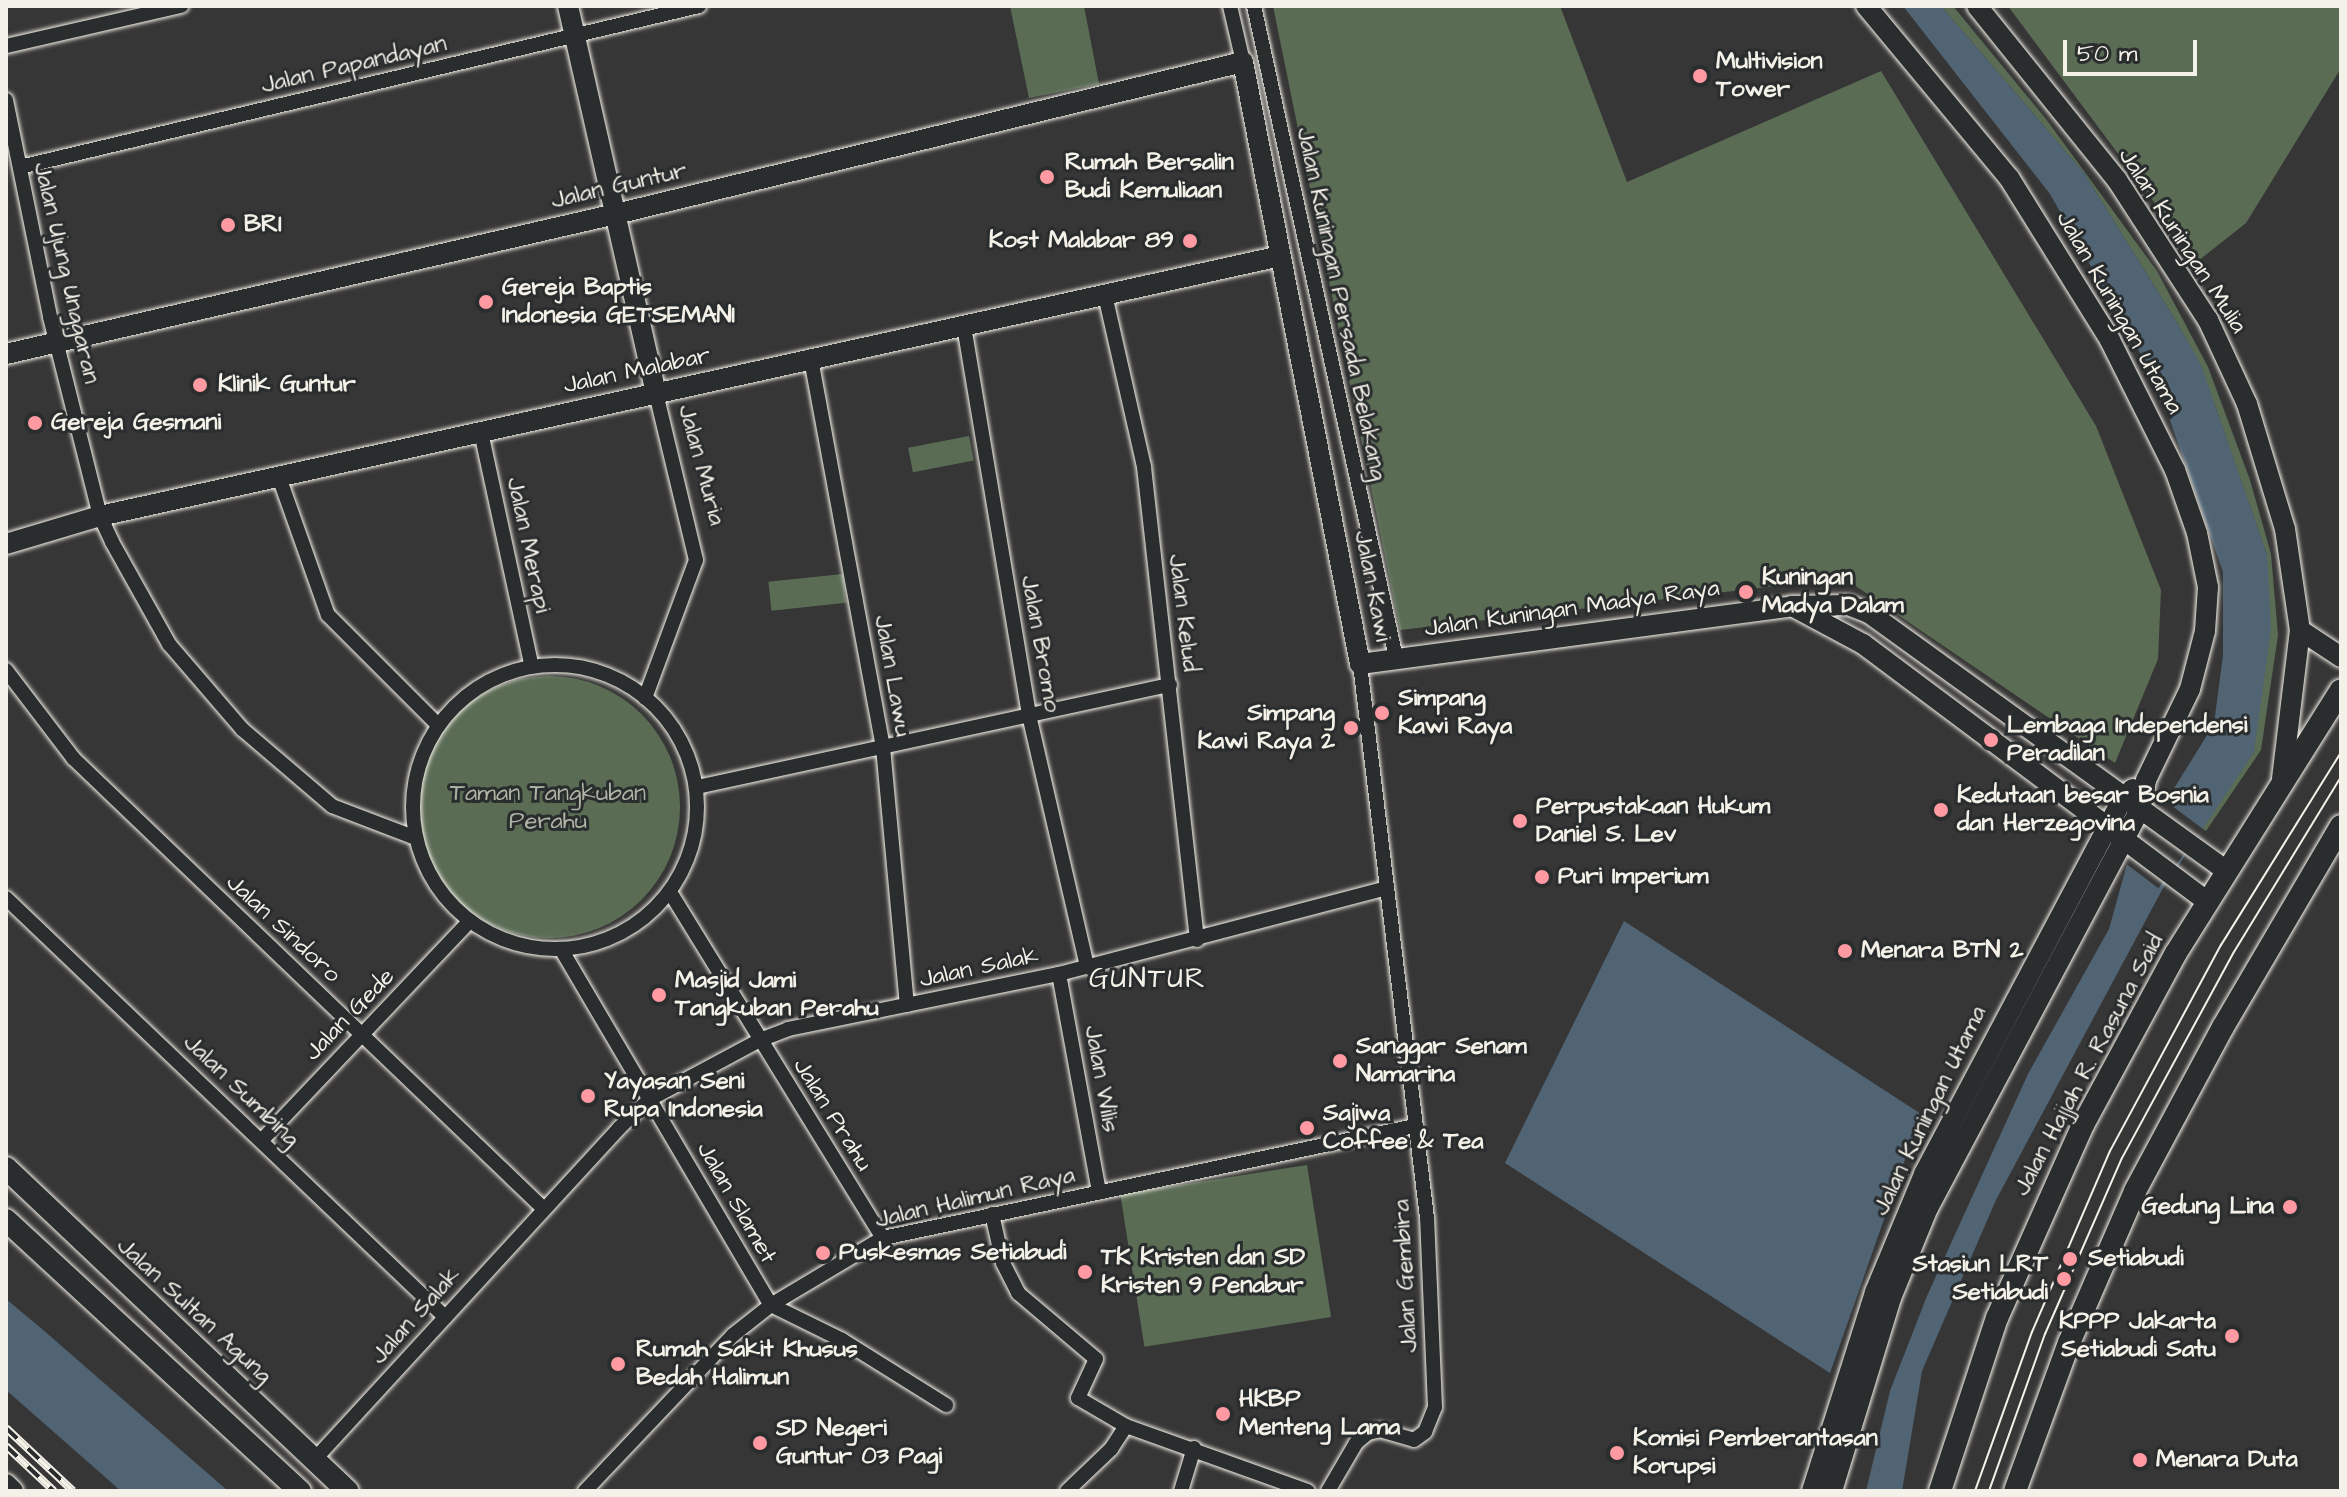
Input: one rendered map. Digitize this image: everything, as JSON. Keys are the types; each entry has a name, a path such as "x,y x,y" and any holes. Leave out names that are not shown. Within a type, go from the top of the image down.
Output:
{"main road":[{"name":"Jalan Hajjah R. Rasuna Said","path":"1940,1491 1976,1374 2038,1218 2116,1061 2225,870 2341,690"},
{"path":"2015,1491 2069,1343 2135,1191 2223,1027 2341,826"},
{"name":"Jalan Sultan Agung","path":"6,1168 347,1491"},
{"path":"6,1220 300,1491"},
{"path":"257,1451 279,1427"}],"street":[{"path":"6,46 181,6"},
{"name":"Jalan Muria","path":"568,6 696,560 645,698"},
{"name":"Jalan Papandayan","path":"20,167 699,6"},
{"path":"1230,6 1243,62"},
{"name":"Jalan Kuningan Persada Belakang","path":"1254,6 1396,658"},
{"name":"Jalan Kuningan Utama","path":"1812,1491 1830,1455 1928,1208 1980,1102 2128,843 2146,780 2190,689 2205,631 2208,587 2197,533 2179,482 2110,340 2009,178 1866,6"},
{"name":"Jalan Kuningan Mulia","path":"1977,6 2117,180 2208,320 2247,404 2285,529 2300,630 2282,779"},
{"name":"Jalan Guntur","path":"6,354 616,214 1243,62"},
{"name":"Jalan Kawi","path":"1243,62 1360,664 1415,1126"},
{"name":"Jalan Ujung Unggaran","path":"6,100 57,341 100,516 169,644 242,729 332,806 416,838"},
{"name":"Jalan Malabar","path":"6,544 100,516 811,359 964,326 1107,304 1281,256"},
{"name":"Jalan Kelud","path":"1107,304 1144,467 1197,940"},
{"name":"Jalan Bromo","path":"964,326 1029,715 1087,967"},
{"name":"Jalan Lawu","path":"811,359 883,747 907,1005"},
{"name":"Jalan Merapi","path":"481,432 532,667"},
{"path":"279,477 328,615 438,725"},
{"name":"Jalan Kuningan Madya Raya","path":"1360,664 1832,603 1869,613 2225,870"},
{"path":"1792,606 1863,644 2207,901"},
{"path":"2300,630 2341,657"},
{"path":"532,667 594,671 645,698 682,744 697,787 692,846 670,892 622,933 561,949 513,943 470,921 435,884 416,838 415,779 438,725 481,685 532,667"},
{"name":"Jalan Sindoro","path":"6,670 73,758 544,1209"},
{"path":"697,787 1170,685"},
{"name":"Jalan Kuningan Utama","path":"1832,1491 1830,1455 1875,1292 1924,1174 2108,827 2138,807"},
{"name":"Jalan Salak","path":"314,1460 544,1209 650,1099 760,1040 907,1005 1059,974 1386,888"},
{"name":"Jalan Prahu","path":"670,892 883,1238"},
{"name":"Jalan Sumbing","path":"6,898 445,1317"},
{"name":"Jalan Gede","path":"262,1140 470,921"},
{"name":"Jalan Slamet","path":"561,949 771,1305"},
{"name":"Jalan Wilis","path":"1059,974 1099,1192"},
{"name":"Jalan Halimun Raya","path":"585,1491 733,1335 771,1305 883,1238 1415,1126"},
{"name":"Jalan Gembira","path":"1328,1491 1356,1443 1368,1433 1380,1430 1414,1440 1425,1432 1435,1407 1427,1218 1415,1126"},
{"path":"992,1214 1003,1263 1018,1293 1096,1359 1078,1398 1126,1426 1194,1448 1276,1486 1308,1491"},
{"path":"771,1305 842,1340 946,1405"},
{"path":"1067,1491 1111,1449 1126,1426"},
{"path":"1181,1491 1194,1448"},
{"path":"6,1484 13,1491"}],"green space":[{"path":"1010,6 1084,6 1099,84 1029,98"},
{"path":"1273,6 1560,6 1627,182 1881,71 2096,426 2161,590 2158,659 2115,763 1844,578 1400,630"},
{"path":"1941,6 1953,6 2046,119 2157,271 2208,367 2250,480 2271,554 2278,635 2261,750 2206,831 2200,827 2254,752 2267,555 2201,366 2176,321 2084,173"},
{"path":"2008,6 2341,6 2341,68 2246,223 2198,261"},
{"path":"969,436 974,461 913,472 908,448"},
{"path":"843,574 846,603 771,611 768,582"},
{"name":"Taman Tangkuban Perahu","path":"549,676 599,686 622,698 642,714 658,734 670,757 680,807 670,857 658,880 642,900 622,916 599,928 549,938 499,928 476,916 456,900 440,880 428,857 418,807 428,757 440,734 456,714 476,698 499,686"},
{"path":"1307,1165 1331,1317 1144,1347 1120,1195"}],"water":[{"path":"1903,6 1941,6 2084,173 2176,321 2201,365 2267,555 2271,629 2254,752 2162,890 1996,1200 1922,1371 1902,1491 1866,1491 1890,1391 1927,1296 2028,1074 2109,929 2127,864 2214,724 2223,655 2223,572 2157,383 2050,194"},
{"path":"1624,921 1921,1114 1830,1373 1505,1163"},
{"path":"6,1299 228,1491 121,1491 6,1390"}],"pier":[{"path":"2163,799 2203,829 2158,888 2118,858"}],"tram line":[{"path":"1975,1491 2032,1332 2110,1151 2221,945 2341,752"},
{"path":"1989,1491 2045,1334 2122,1158 2234,952 2341,777"}],"railway":[{"path":"6,1428 73,1491"},
{"path":"6,1446 54,1491"}],"place":[{"name":"Multivision Tower","path":"1700,76"},
{"name":"Rumah Bersalin Budi Kemuliaan","path":"1047,177"},
{"name":"BRI","path":"228,225"},
{"name":"Kost Malabar 89","path":"1190,241"},
{"name":"Gereja Baptis Indonesia GETSEMANI","path":"486,302"},
{"name":"Klinik Guntur","path":"200,385"},
{"name":"Gereja Gesmani","path":"35,423"},
{"name":"Kuningan Madya Dalam","path":"1746,592"},
{"name":"Simpang Kawi Raya","path":"1382,713"},
{"name":"Simpang Kawi Raya 2","path":"1351,728"},
{"name":"Lembaga Independensi Peradilan","path":"1991,740"},
{"name":"Kedutaan besar Bosnia dan Herzegovina","path":"1941,810"},
{"name":"Perpustakaan Hukum Daniel S. Lev","path":"1520,821"},
{"name":"Puri Imperium","path":"1542,877"},
{"name":"Menara BTN 2","path":"1845,951"},
{"name":"Masjid Jami Tangkuban Perahu","path":"659,995"},
{"name":"Sanggar Senam Namarina","path":"1340,1061"},
{"name":"Yayasan Seni Rupa Indonesia","path":"588,1096"},
{"name":"Sajiwa Coffee & Tea","path":"1307,1128"},
{"name":"Gedung Lina","path":"2290,1207"},
{"name":"Puskesmas Setiabudi","path":"823,1253"},
{"name":"Setiabudi","path":"2070,1259"},
{"name":"TK Kristen dan SD Kristen 9 Penabur","path":"1085,1272"},
{"name":"Stasiun LRT Setiabudi","path":"2064,1279"},
{"name":"KPPP Jakarta Setiabudi Satu","path":"2232,1336"},
{"name":"Rumah Sakit Khusus Bedah Halimun","path":"618,1364"},
{"name":"HKBP Menteng Lama","path":"1223,1414"},
{"name":"SD Negeri Guntur 03 Pagi","path":"760,1443"},
{"name":"Komisi Pemberantasan Korupsi","path":"1617,1453"},
{"name":"Menara Duta","path":"2140,1460"}],"district":[{"name":"GUNTUR","path":"1148,979"}]}
